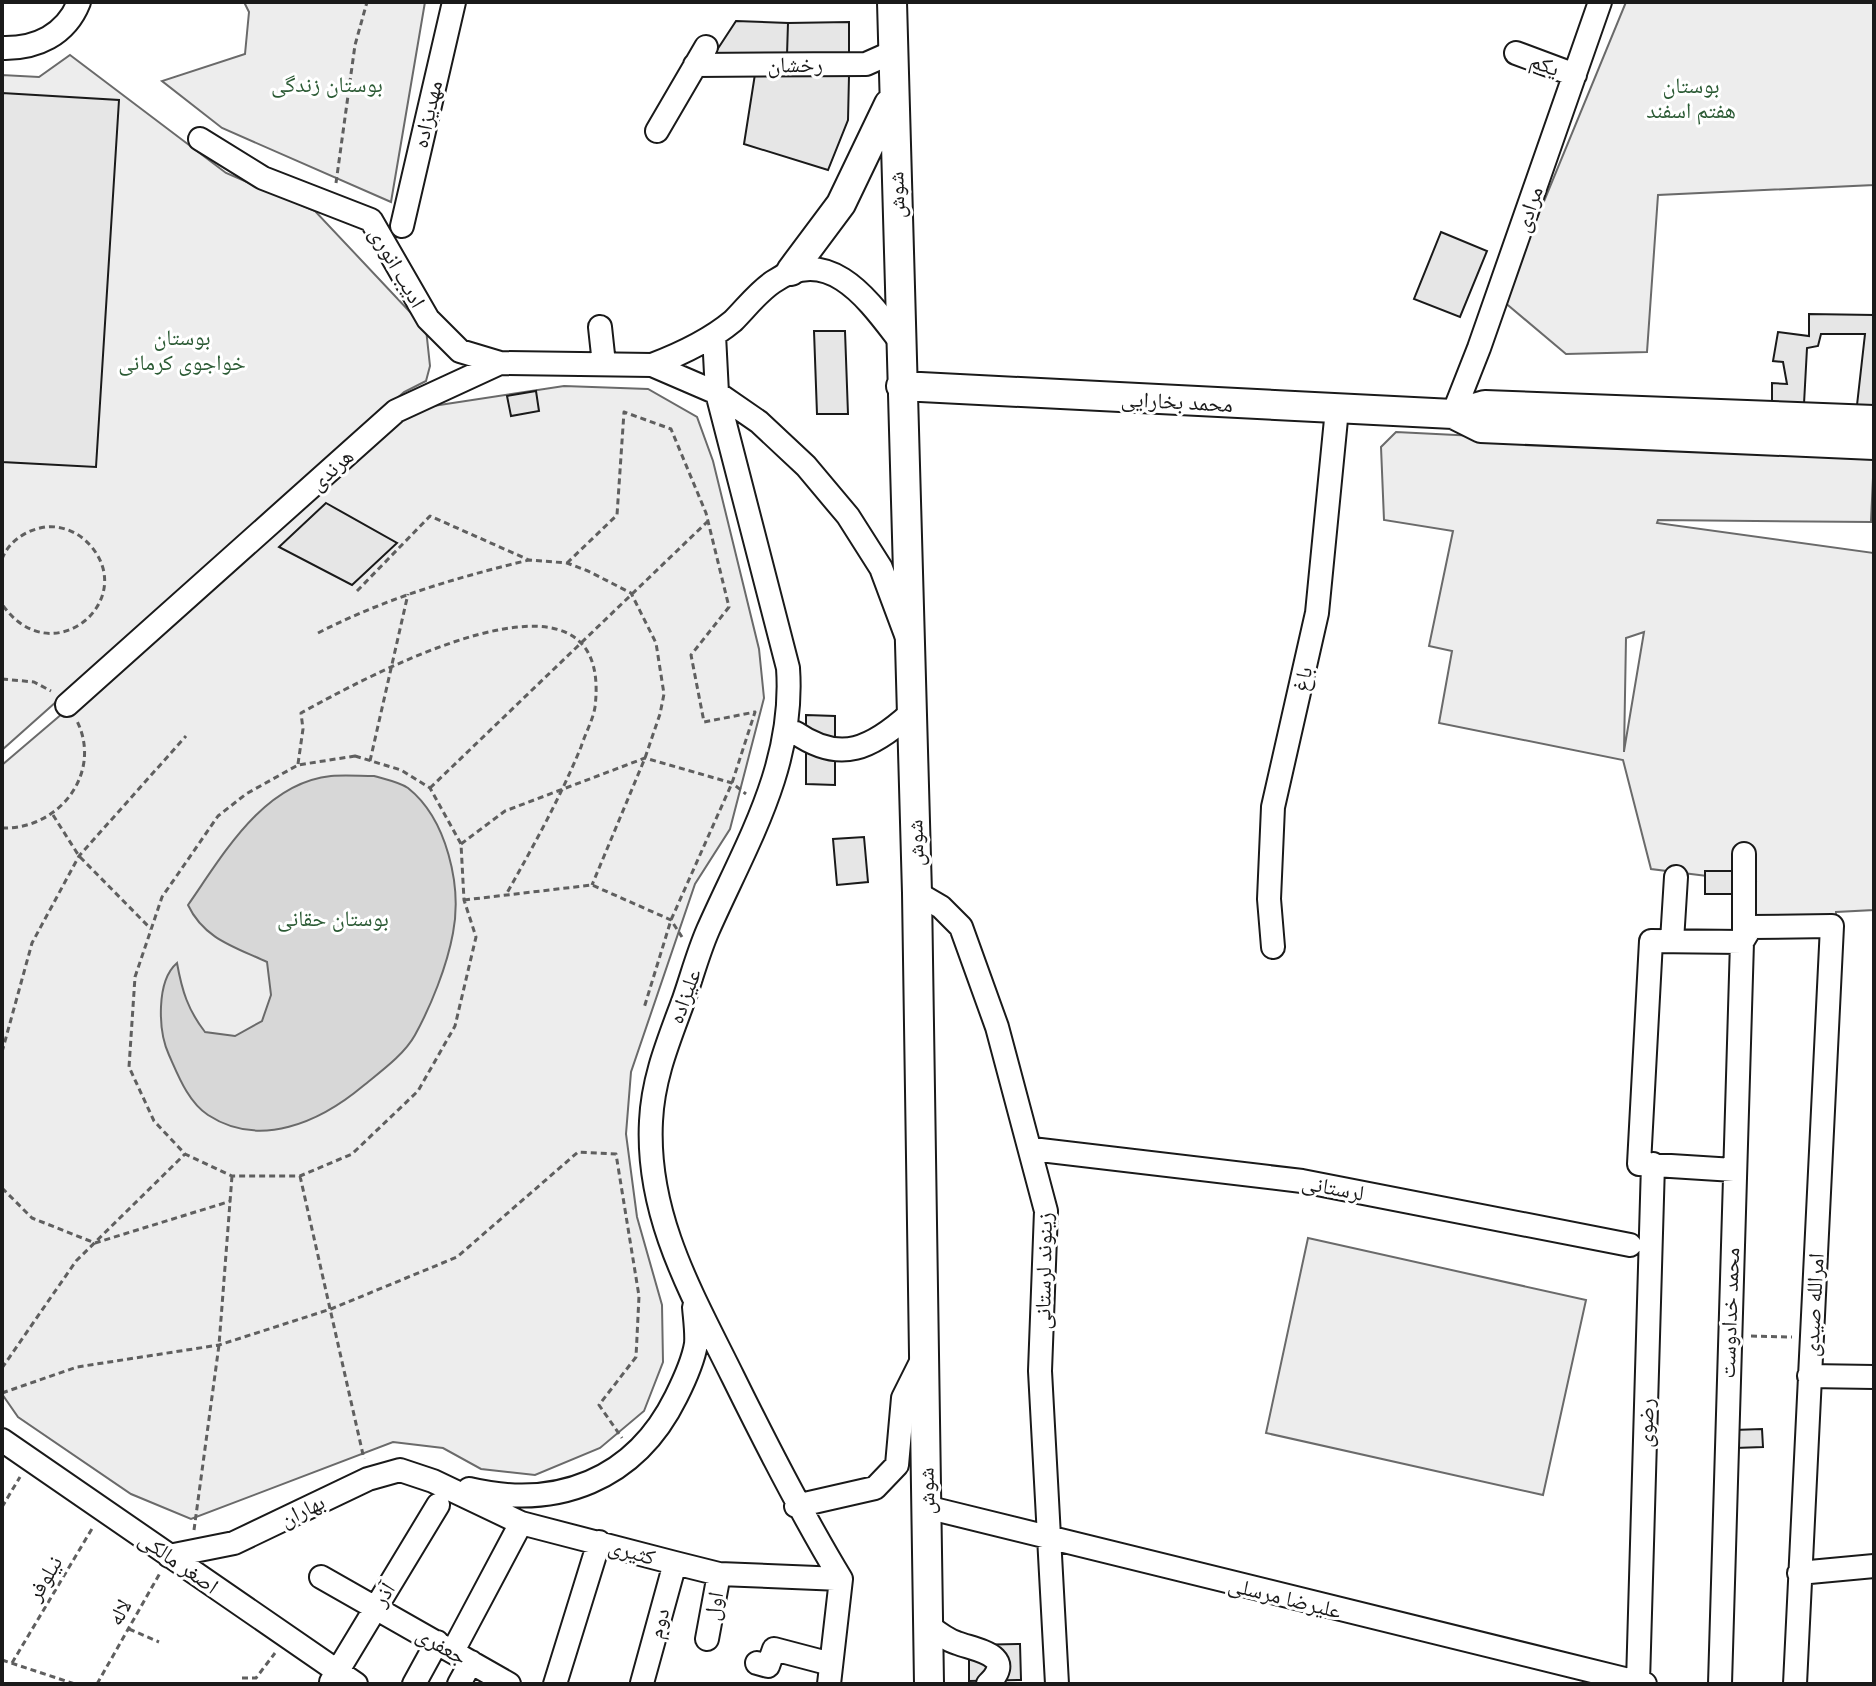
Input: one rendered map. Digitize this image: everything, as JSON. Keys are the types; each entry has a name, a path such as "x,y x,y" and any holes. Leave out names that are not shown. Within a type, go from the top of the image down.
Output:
{"main road":[{"name":"شوش","path":"892,2 917,893 929,1684"},
{"path":"791,271 841,204 893,96"},
{"name":"محمد بخارایی","path":"901,386 1453,414 1485,405 1874,420"},
{"name":"محمد بخارایی","path":"1453,414 1481,428 1874,445"}],"street":[{"path":"2,35 13,48 59,33 73,19 79,2"},
{"name":"مهدیزاده","path":"402,226 454,2"},
{"name":"مرادی","path":"1453,414 1600,2"},
{"name":"رخشان","path":"657,131 700,56 866,64 893,52"},
{"name":"یکم","path":"1516,53 1575,75"},
{"name":"ادیب انوری","path":"200,139 263,178 371,220 428,319 460,351 500,363"},
{"path":"791,271 826,271 841,277 859,290 900,341"},
{"name":"هرندی","path":"67,705 396,411 500,363 652,365 684,353 714,335 770,283 791,271"},
{"path":"600,327 604,364"},
{"name":"علیزاده","path":"714,335 717,393 788,668 789,703 782,747 765,810 697,959 666,1042 651,1124 657,1203 667,1242 694,1298 796,1506 841,1579"},
{"name":"هرندی","path":"652,365 717,393 759,422 806,466 848,516 881,568 909,644"},
{"name":"باغ","path":"1273,947 1269,899 1273,807 1317,613 1337,409"},
{"path":"796,733 816,747 847,751 893,729 910,714"},
{"name":"محمد خدادوست","path":"1720,1684 1744,854"},
{"path":"1676,877 1661,941 1639,1164 1734,1170"},
{"name":"زینوند لرستانی","path":"917,893 941,907 961,927 997,1027 1032,1149 1046,1211 1040,1371 1057,1684"},
{"name":"امرالله صیدی","path":"1743,938 1751,927 1832,926 1795,1684"},
{"path":"1661,941 1743,938"},
{"name":"لرستانی","path":"1032,1149 1302,1181 1630,1245"},
{"name":"رضوی","path":"1641,1683 1653,1164"},
{"path":"433,1481 487,1494 564,1493 614,1471 667,1416 690,1367 696,1344 694,1298"},
{"path":"796,1506 875,1488 897,1465 903,1398 924,1355"},
{"path":"1809,1376 1874,1377"},
{"name":"اصغر مالکی","path":"2,1440 103,1510 180,1555 341,1680"},
{"name":"بهاران","path":"180,1555 234,1543 368,1479 400,1470 433,1481"},
{"name":"کثیری","path":"433,1481 521,1523 719,1574 841,1579"},
{"name":"آذر","path":"341,1680 374,1607 438,1505"},
{"name":"علیرضا مرسلی","path":"926,1507 1641,1683"},
{"path":"414,1684 454,1652 521,1523"},
{"path":"555,1684 599,1542"},
{"name":"دوم","path":"642,1683 675,1563"},
{"path":"1799,1573 1874,1566"},
{"name":"اول","path":"707,1639 719,1574"},
{"path":"321,1577 374,1607"},
{"path":"757,1663 768,1666 774,1649 830,1674 841,1579"},
{"name":"جعفری","path":"374,1607 509,1684"},
{"path":"929,1626 955,1643 992,1654 997,1660 996,1672 988,1684"},
{"path":"454,1652 459,1684"}],"path":[{"path":"333,205 355,45 367,2"},
{"path":"567,563 617,515 624,412 671,429 708,521 729,607 691,655 704,722 755,712 732,783 671,920 644,1008"},
{"path":"357,591 430,516 529,560 567,563 631,593 656,643 664,694 645,758 592,885"},
{"path":"430,788 708,521"},
{"path":"2,559 17,539 32,530 50,526 68,529 83,538 95,551 103,567 104,585 100,603 90,618 59,634 41,634 25,628 2,605"},
{"path":"318,633 367,608 529,560"},
{"path":"370,761 408,594"},
{"path":"298,765 303,729 301,713 393,663 495,630 537,627 558,630 581,643 596,675 595,710 563,792 507,893"},
{"path":"2,679 34,682 55,693 67,705 81,731 85,754 81,777 70,798 53,815 30,826 2,828"},
{"path":"2,1052 32,943 79,856 186,736"},
{"path":"355,756 401,770 430,788 461,844 464,900 476,937 455,1026 418,1091 352,1154 300,1176 232,1176 185,1154 154,1121 129,1067 135,977 162,897 218,816 246,794 298,765 355,756"},
{"path":"461,844 505,811 563,792 645,758 732,783 765,810"},
{"path":"53,815 79,856 151,929"},
{"path":"464,900 592,885 671,920 697,959"},
{"path":"2,1393 77,1367 219,1345 331,1309 457,1257 578,1152 616,1154 639,1296 636,1357 599,1405 633,1454"},
{"path":"2,1368 76,1261 185,1154"},
{"path":"180,1555 219,1345 232,1176"},
{"path":"300,1176 368,1479"},
{"path":"2,1188 32,1218 95,1243 231,1201"},
{"path":"1728,1335 1811,1338"},
{"path":"2,1507 30,1460"},
{"name":"نیلوفر","path":"12,1663 103,1510"},
{"name":"لاله","path":"97,1684 128,1629 180,1555"},
{"path":"128,1629 159,1642"},
{"path":"242,1678 256,1678 287,1637"},
{"path":"2,1660 75,1684"}],"shaded area":[{"name":"بوستان زندگی","path":"244,2 425,2 391,202 222,128 162,81 245,54 249,12"},
{"name":"بوستان هفتم اسفند","path":"1626,2 1874,2 1874,185 1658,195 1647,352 1566,354 1503,301"},
{"name":"بوستان خواجوی کرمانی","path":"70,55 226,173 315,211 426,329 430,366 426,381 404,392 2,750 2,75 39,77"},
{"name":"بوستان حقانی","path":"564,386 648,389 697,417 713,461 759,649 764,698 730,829 695,884 631,1072 626,1134 637,1217 662,1305 663,1362 644,1411 600,1448 535,1475 481,1469 443,1448 393,1442 191,1519 131,1494 18,1417 2,1394 2,765 259,546 381,430 433,406"},
{"path":"1396,432 1874,456 1871,522 1658,520 1657,523 1874,553 1874,910 1836,912 1836,919 1750,920 1756,882 1651,869 1623,760 1439,723 1452,651 1429,646 1453,531 1384,520 1381,447","holes":["1644,632 1624,751 1626,638"]},
{"path":"331,776 374,776 408,788 422,801 442,835 448,854 453,875 455,915 447,959 432,999 405,1049 346,1099 309,1120 289,1127 248,1130 228,1125 201,1110 180,1079 165,1045 161,1020 162,994 170,971 177,963 186,1000 205,1032 235,1036 262,1021 271,995 267,962 212,934 188,905 247,824 285,792"},
{"path":"1308,1238 1586,1300 1543,1495 1266,1433"}],"building":[{"path":"736,21 788,23 787,55 715,53"},
{"path":"849,22 849,56 787,55 788,23"},
{"path":"755,74 849,76 848,120 828,170 744,144"},
{"path":"2,93 119,100 96,467 2,462"},
{"path":"1441,232 1487,251 1460,317 1414,299"},
{"path":"1809,314 1874,315 1874,410 1856,414 1865,334 1821,334 1818,346 1807,348 1804,404 1772,403 1772,383 1787,384 1783,362 1773,361 1778,332 1809,336"},
{"path":"814,331 845,331 848,414 817,414"},
{"path":"536,391 539,411 511,416 507,396"},
{"path":"326,503 397,543 352,585 279,547"},
{"path":"806,715 835,716 835,785 806,784"},
{"path":"864,837 868,882 837,885 833,839"},
{"path":"1705,871 1735,871 1735,894 1705,894"},
{"path":"1762,1429 1763,1447 1735,1448 1734,1430"},
{"path":"1020,1644 1021,1680 969,1681 969,1645"}]}
